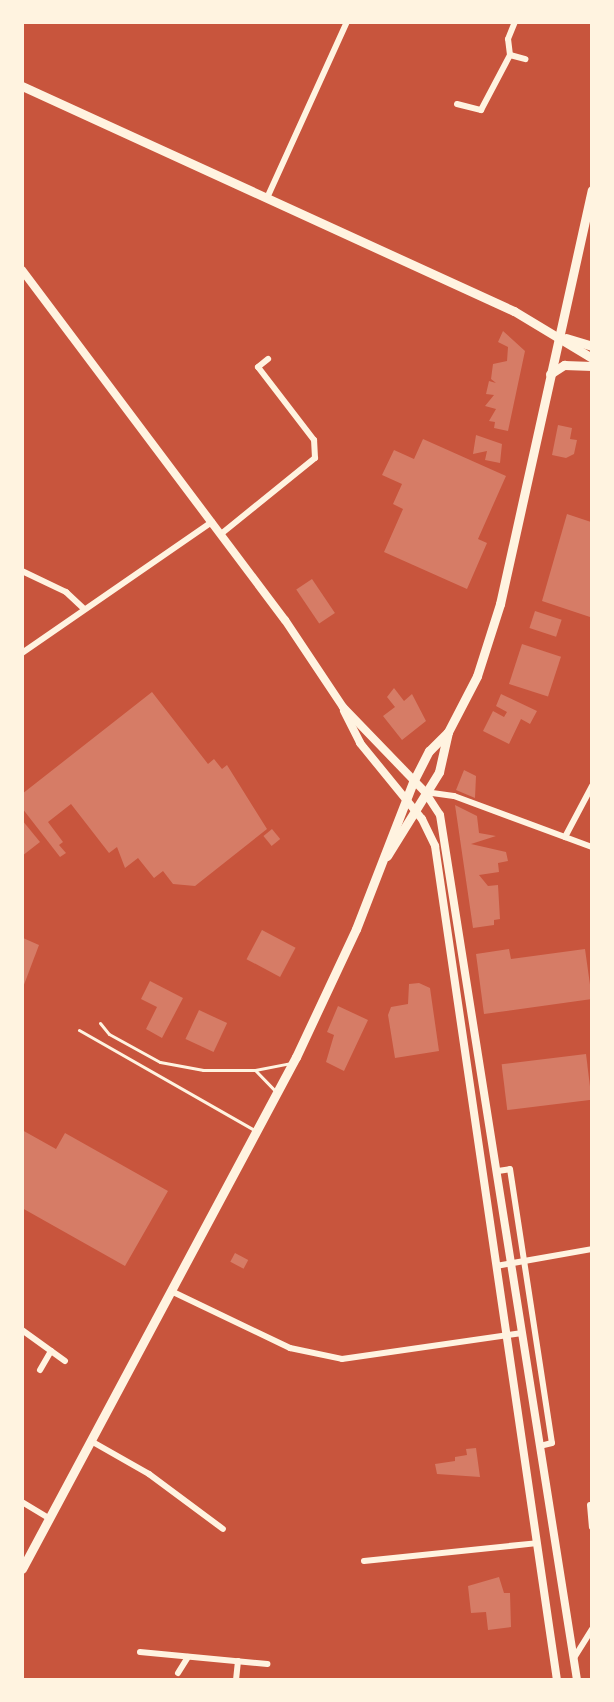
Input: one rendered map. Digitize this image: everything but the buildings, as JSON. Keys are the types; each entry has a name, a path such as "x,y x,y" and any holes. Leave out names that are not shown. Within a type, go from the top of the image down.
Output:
{"main road":[{"path":"22,86 514,311 592,358"},
{"path":"385,860 441,766 448,732 491,640 592,190"},
{"path":"22,270 221,534 343,707 425,792 443,828 577,1680"},
{"path":"558,336 592,346"},
{"path":"550,374 564,365 592,366"},
{"path":"343,707 360,743 416,811 435,846 557,1680"},
{"path":"22,1569 257,1132 385,860 413,782 429,751 448,732"}],"street":[{"path":"457,104 481,110 510,55 508,39 515,22"},
{"path":"267,198 343,23"},
{"path":"510,55 525,59"},
{"path":"221,534 315,458 314,440 250,358"},
{"path":"258,367 268,359"},
{"path":"22,653 83,608 212,522"},
{"path":"22,571 66,592 83,608"},
{"path":"565,837 592,786"},
{"path":"425,792 454,796 592,847"},
{"path":"498,1171 510,1169 552,1443 540,1446"},
{"path":"496,1266 592,1249"},
{"path":"171,1291 290,1348 342,1359 522,1333"},
{"path":"22,1330 65,1361"},
{"path":"40,1370 51,1351"},
{"path":"91,1441 149,1474 223,1529"},
{"path":"22,1502 49,1518"},
{"path":"590,1505 592,1527"},
{"path":"364,1561 537,1543"},
{"path":"540,1569 559,1566"},
{"path":"574,1658 592,1629"},
{"path":"140,1652 267,1664"},
{"path":"178,1673 188,1657"},
{"path":"236,1680 238,1661"}],"lane":[{"path":"100,1023 109,1034 160,1062 203,1070 255,1070 293,1061"},
{"path":"79,1030 257,1132"},
{"path":"255,1070 276,1093"}]}
